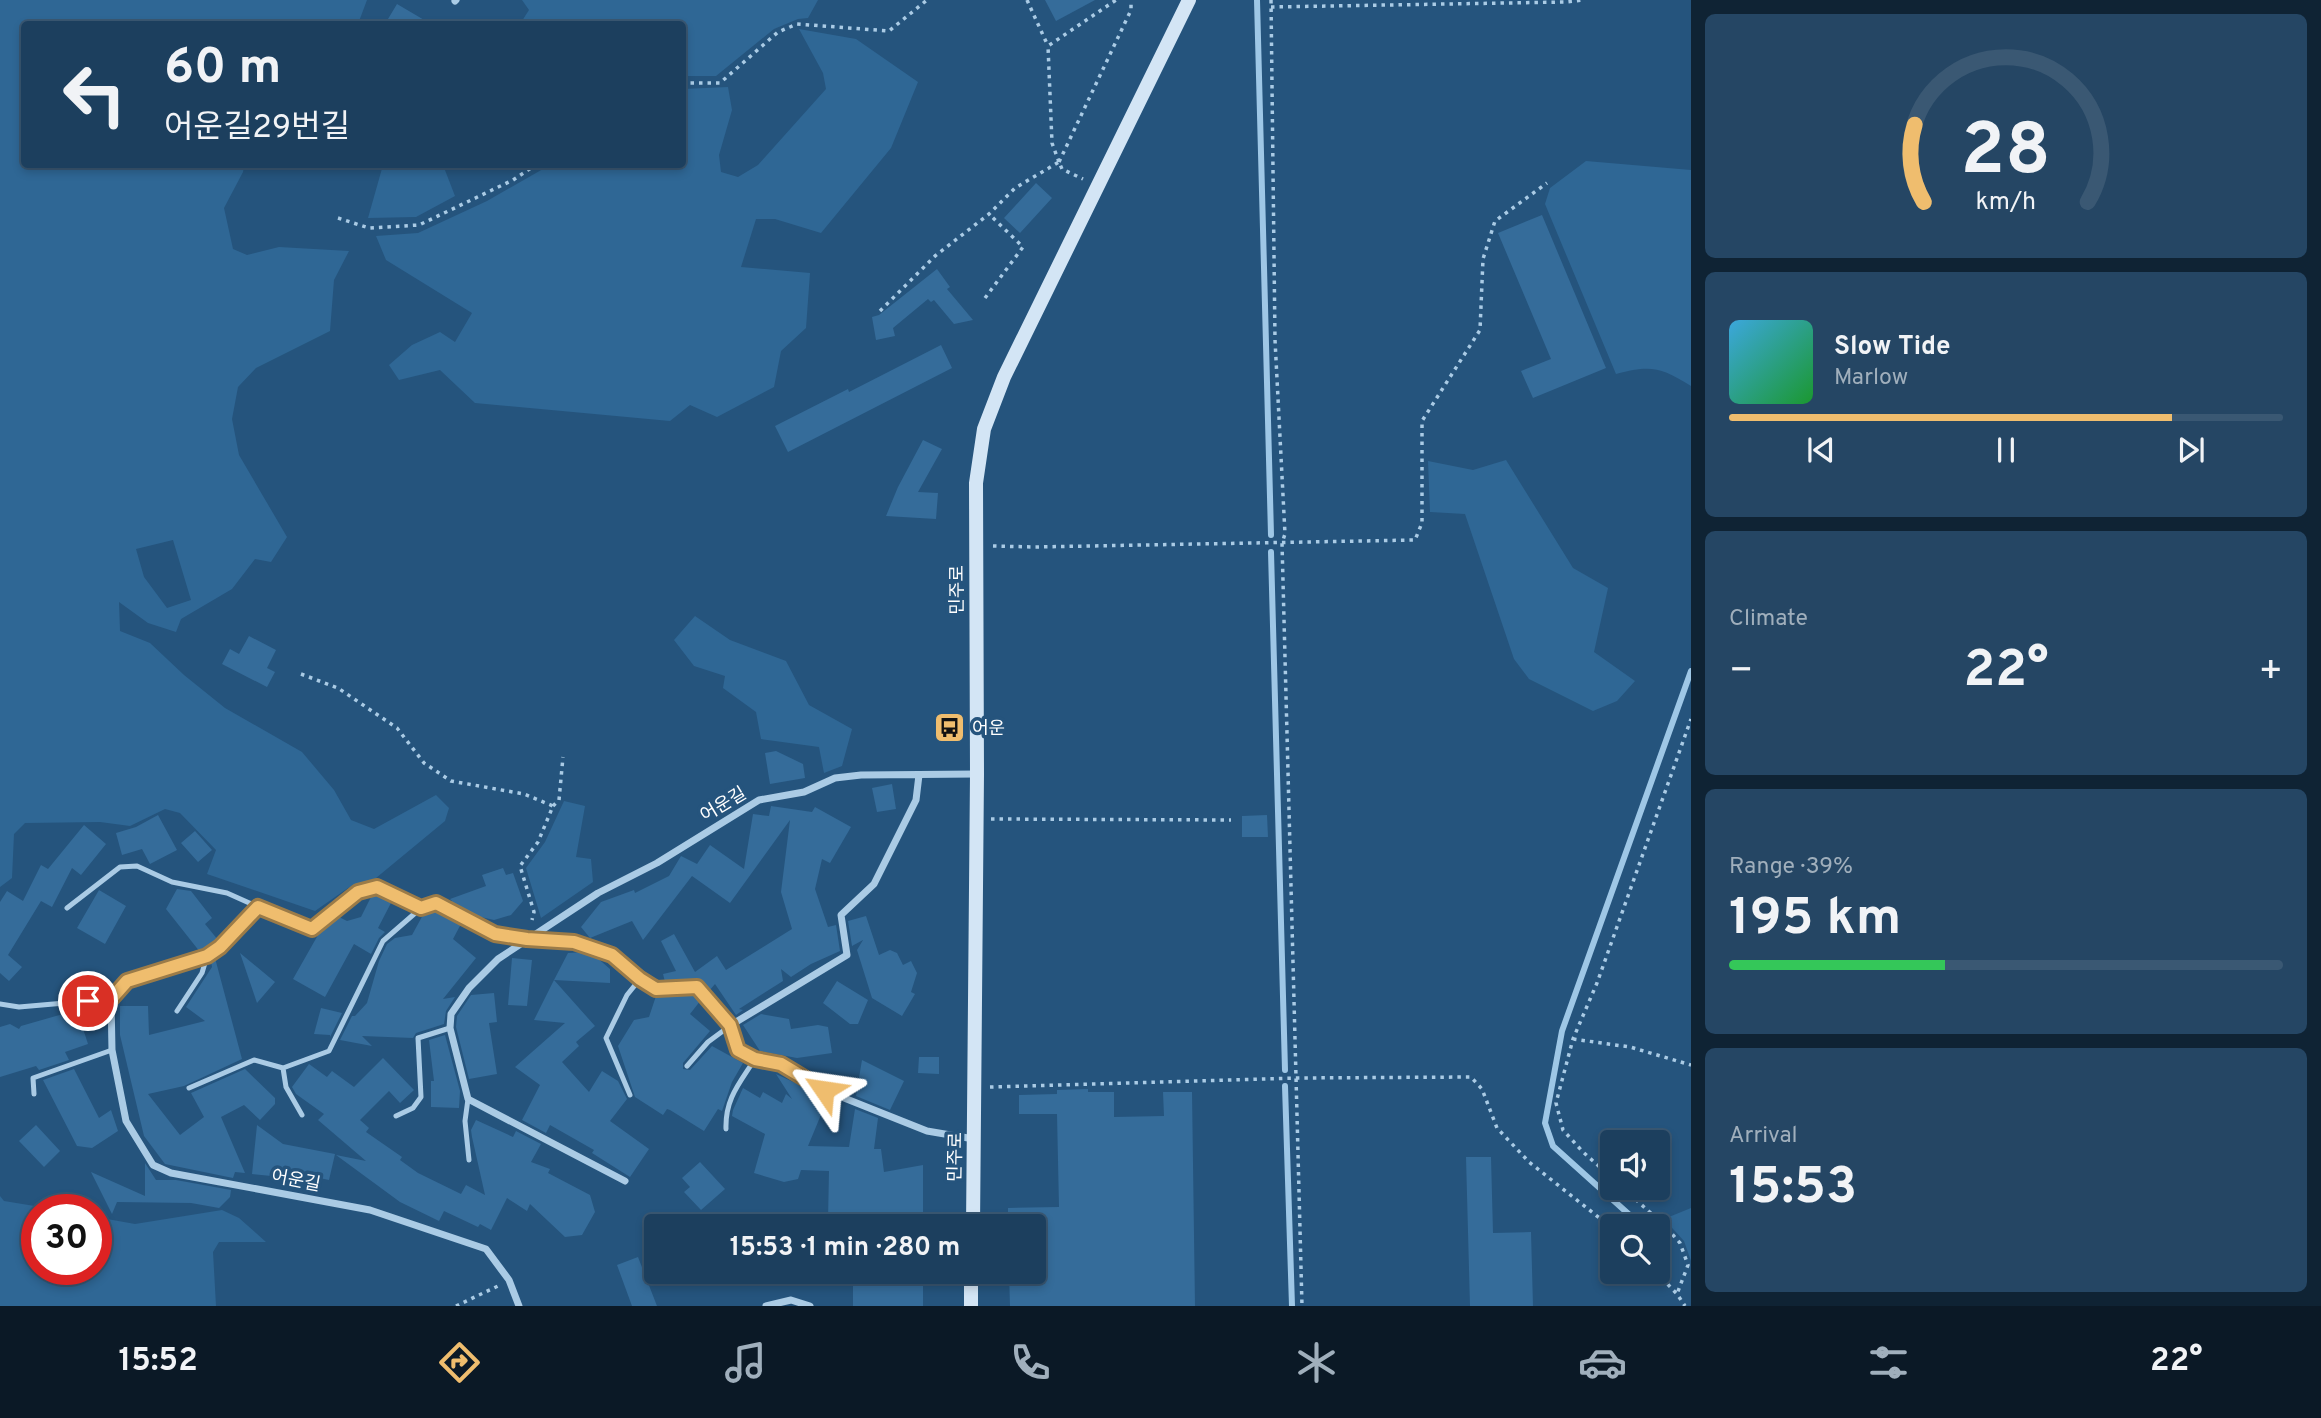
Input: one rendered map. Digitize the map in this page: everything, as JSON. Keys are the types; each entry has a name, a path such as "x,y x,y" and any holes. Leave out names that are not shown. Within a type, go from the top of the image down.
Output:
{"main road":[{"name":"민주로","path":"972,1214 977,775 976,483 984,429 1004,377 1189,0"},
{"path":"971,1284 971,1306"}],"street":[{"name":"어운길","path":"450,1028 451,1014 469,988 498,959 598,893 657,863 759,800 804,792 835,778 860,775 977,775"},
{"path":"730,1025 847,955 841,915 874,884 916,800 919,775"},
{"path":"111,999 127,981 207,956 220,947 258,907 312,929 358,892 377,887 421,908 436,903 495,934 574,942 612,955 656,989 697,987 730,1025 738,1050 755,1059 781,1064 824,1090 927,1131 975,1139"},
{"name":"어운길","path":"111,999 113,1050 126,1121 153,1164 171,1173 370,1210 486,1249 509,1280 519,1306"},
{"path":"450,1028 468,1099 625,1181"},
{"path":"766,1306 791,1300 810,1306"}],"lane":[{"path":"67,908 120,867 137,866 172,882 227,893 258,907"},
{"path":"190,1088 254,1060 283,1068 329,1051 383,941 421,908"},
{"path":"177,1011 202,973 207,956"},
{"path":"630,1095 606,1038 627,995 640,979"},
{"path":"0,1004 19,1007 111,999"},
{"path":"687,1066 708,1042 730,1025"},
{"path":"396,1116 413,1108 421,1097 418,1038 450,1028"},
{"path":"34,1094 33,1078 113,1050"},
{"path":"726,1129 725,1112 731,1095 755,1059"},
{"path":"283,1068 286,1087 302,1115"},
{"path":"468,1099 465,1121 470,1160"}],"path":[{"path":"686,83 720,83 778,32 797,24 888,31 927,0"},
{"path":"1027,0 1048,46 1052,143 1059,162 1062,169 1097,186"},
{"path":"1048,46 1116,0"},
{"path":"880,311 935,256 989,214 1015,188 1059,162 1131,10 1131,0"},
{"path":"1271,0 1275,340 1285,534 1282,543 1302,1306"},
{"path":"1271,7 1552,3 1584,0"},
{"path":"338,218 369,228 419,225 513,180 531,168"},
{"path":"976,545 1035,547 1415,540 1422,523 1422,421 1480,330 1483,259 1494,221 1548,183"},
{"path":"985,299 1023,247 989,214"},
{"path":"301,674 338,688 397,728 424,763 451,782 524,794 553,806"},
{"path":"1600,1168 1583,1153 1563,1129 1556,1103 1573,1039 1597,983 1691,719"},
{"path":"527,939 534,912 520,866 538,842 553,806 559,800 563,757"},
{"path":"976,819 1231,820"},
{"path":"1573,1039 1630,1047 1691,1065"},
{"path":"974,1087 1297,1078 1471,1077 1482,1089 1497,1128 1529,1161 1600,1218"},
{"path":"1636,1200 1665,1226 1679,1244 1688,1265 1677,1294"},
{"path":"456,1306 509,1280"},
{"path":"1667,1284 1685,1306"}],"shaded area":[{"path":"0,0 367,0 359,21 21,21 21,168 244,168 224,208 233,249 247,255 279,247 349,251 334,280 330,331 256,368 238,387 232,419 239,455 287,537 271,562 255,559 232,589 181,619 176,632 148,623 119,602 120,631 150,643 225,708 302,752 334,790 351,820 374,829 436,795 449,808 445,821 376,878 348,888 315,911 207,874 216,850 180,813 165,809 130,826 100,822 25,823 14,834 12,878 0,887","holes":["173,540 191,600 167,608 144,577 136,549"]},
{"path":"522,0 818,0 808,18 798,19 774,29 716,76 686,76 686,21 522,21 529,10"},
{"path":"799,29 856,39 918,82 891,148 821,233 775,219 756,219 741,267 810,273 806,328 781,351 774,387 717,417 690,405 670,421 475,403 440,370 399,380 389,365 412,345 440,332 455,342 472,313 386,260 376,236 418,233 487,201 545,168 686,168 686,89 728,87 732,110 719,155 721,172 738,177 758,165 826,89 823,73"},
{"path":"1586,161 1691,170 1691,386 1663,371 1638,369 1616,374 1545,204 1550,188"},
{"path":"382,168 444,168 455,196 416,217 368,218"},
{"path":"1506,460 1573,568 1608,588 1594,652 1635,681 1617,701 1593,711 1529,679 1514,659 1465,514 1430,512 1428,461 1473,470"},
{"path":"695,616 730,640 786,661 809,705 852,729 842,766 824,773 819,747 761,739 756,712 723,688 725,676 694,666 674,640"},
{"path":"564,801 585,806 576,857 591,859 593,882 541,918 526,868 545,842"},
{"path":"0,1196 4,1201 21,1204 21,1285 112,1285 112,1220 135,1224 222,1210 239,1218 266,1242 219,1242 213,1252 216,1306 0,1306"},
{"path":"1691,1208 1691,1261 1684,1241 1670,1226 1670,1217"}],"building":[{"path":"1045,0 1095,0 1056,21"},
{"path":"397,4 426,21 387,21"},
{"path":"1036,183 1052,198 1020,233 1004,218"},
{"path":"1542,215 1606,368 1533,398 1521,371 1551,359 1498,233"},
{"path":"937,269 950,287 947,289 973,320 954,324 934,300 931,302 928,299 893,328 895,336 876,340 872,317 879,315"},
{"path":"941,345 952,368 788,452 775,426"},
{"path":"923,440 942,449 918,492 938,493 936,519 886,516 898,487"},
{"path":"249,636 276,650 267,668 275,672 267,687 222,664 230,649 239,654"},
{"path":"776,751 803,764 805,778 770,784 765,753"},
{"path":"892,784 896,809 877,812 872,788"},
{"path":"771,806 812,812 815,807 851,827 830,863 822,859 815,889 828,927 836,925 840,951 811,964 791,977 781,969 783,981 739,1009 743,1010 736,1015 715,984 709,991 699,981 665,982 663,974 676,971 661,941 674,934 695,972 717,956 726,970 792,929 781,892 790,820 730,903 692,876 643,940 632,921 590,938 581,927 601,902 634,890 635,893 669,876 681,856 697,864 710,845 744,869 753,814 769,816"},
{"path":"158,815 177,850 150,864 142,849 122,855 116,833 136,827"},
{"path":"1267,815 1268,837 1242,837 1242,816"},
{"path":"84,825 106,844 81,875 72,868 52,907 41,901 8,955 22,967 9,981 0,973 0,902 7,891 23,901 41,865 48,869"},
{"path":"195,831 212,850 198,862 181,843"},
{"path":"503,868 506,875 513,873 523,901 511,915 494,920 472,915 448,902 486,886 482,875"},
{"path":"177,889 191,891 212,918 205,924 218,940 200,952 166,909"},
{"path":"99,890 126,906 105,944 77,928"},
{"path":"376,894 392,901 378,928 385,932 371,954 354,944 325,997 293,979 318,935 339,917 347,921 361,917 372,895"},
{"path":"435,910 461,924 453,939 476,958 443,999 455,997 446,1011 444,1024 416,1033 413,1038 362,1036 372,1046 340,1040 352,1016 367,1003 379,961 387,944 395,938 412,935 424,913"},
{"path":"866,916 879,955 890,950 897,953 903,965 911,961 917,973 911,992 915,994 902,1016 872,998 857,950 863,940 852,946 848,921"},
{"path":"586,952 594,955 610,969 610,983 554,980 568,953"},
{"path":"240,953 275,982 257,1003"},
{"path":"215,958 242,1059 184,1086 148,1094 180,1135 204,1117 191,1093 245,1069 275,1098 275,1104 260,1120 244,1105 221,1117 245,1173 235,1172 233,1178 165,1164 144,1136 120,1035 120,1006 148,1006 149,1035 205,1021 186,1007"},
{"path":"512,958 532,960 527,1006 508,1005"},
{"path":"554,980 595,1026 576,1042 579,1046 562,1062 589,1092 602,1071 618,1081 627,1099 610,1121 649,1149 630,1177 592,1153 594,1150 550,1125 546,1133 522,1120 540,1085 515,1067 565,1023 534,1020"},
{"path":"837,981 868,1000 858,1024 850,1024 823,1003"},
{"path":"494,993 497,1022 489,1023 497,1074 469,1079 456,1027 457,1016 471,995"},
{"path":"694,993 701,1000 690,1014 710,1031 683,1063 683,1069 690,1070 712,1046 743,1063 732,1082 722,1111 718,1109 704,1131 670,1110 667,1109 663,1115 635,1097 618,1046 634,1020 649,1017 656,996"},
{"path":"321,1008 342,1013 330,1037 314,1034"},
{"path":"77,1010 88,1044 65,1052 69,1060 39,1070 36,1066 0,1077 0,1027 10,1024 19,1029 21,1026"},
{"path":"761,1014 789,1019 791,1029 818,1025 828,1027 832,1053 797,1058 760,1051 743,1025"},
{"path":"445,1035 460,1091 459,1108 431,1107 431,1081 434,1081 429,1040"},
{"path":"919,1057 939,1057 939,1074 918,1073"},
{"path":"383,1058 414,1090 400,1103 389,1091 360,1120 369,1128 366,1132 402,1157 400,1160 418,1173 461,1194 466,1185 485,1195 471,1130 476,1120 513,1137 516,1131 541,1144 531,1162 550,1169 548,1173 590,1195 595,1212 582,1235 565,1237 530,1204 527,1211 507,1198 491,1230 444,1211 439,1221 400,1202 336,1155 366,1161 318,1120 324,1114 296,1094 292,1087 309,1064 327,1077 332,1071 354,1087"},
{"path":"862,1060 904,1081 890,1110 856,1096"},
{"path":"74,1069 99,1118 111,1110 118,1131 92,1148 77,1146 43,1080"},
{"path":"776,1074 828,1098 808,1146 849,1147 855,1109 878,1118 874,1149 881,1149 884,1172 923,1165 923,1214 828,1214 829,1171 801,1170 798,1179 784,1182 754,1173 765,1134 732,1116 743,1088 760,1098 763,1092 782,1103 786,1094 792,1099"},
{"path":"1057,1090 1114,1092 1114,1117 1164,1116 1163,1092 1192,1092 1195,1306 1010,1306 1009,1284 1046,1284 1046,1214 1008,1214 1008,1208 1059,1207 1057,1114 1019,1114 1019,1095 1057,1094"},
{"path":"36,1125 60,1151 44,1167 19,1141"},
{"path":"257,1125 283,1144 335,1154 329,1180 282,1170 281,1177 252,1174"},
{"path":"1466,1157 1491,1157 1493,1233 1531,1232 1533,1306 1470,1306"},
{"path":"700,1162 725,1189 701,1210 684,1192 690,1187 682,1178"},
{"path":"145,1163 156,1180 176,1180 231,1190 230,1197 219,1208 191,1203 117,1202 112,1214 112,1194 102,1194 91,1172 145,1196"},
{"path":"638,1257 644,1272 644,1284 648,1284 657,1306 632,1306 617,1265"},
{"path":"853,1284 923,1284 923,1306 853,1306"}],"waterway":[{"path":"1257,0 1271,535"},
{"path":"1271,552 1285,1070"},
{"path":"1629,1214 1553,1146 1545,1123 1562,1031 1691,671"},
{"path":"1285,1086 1292,1306"}],"place":[{"name":"어운","path":"949,728"}],"route":[{"path":"88,1001 111,999 127,981 207,956 220,947 258,907 312,929 358,892 377,887 421,908 436,903 495,934 574,942 612,955 656,989 697,987 730,1025 738,1050 755,1059 781,1064 824,1090"}]}
